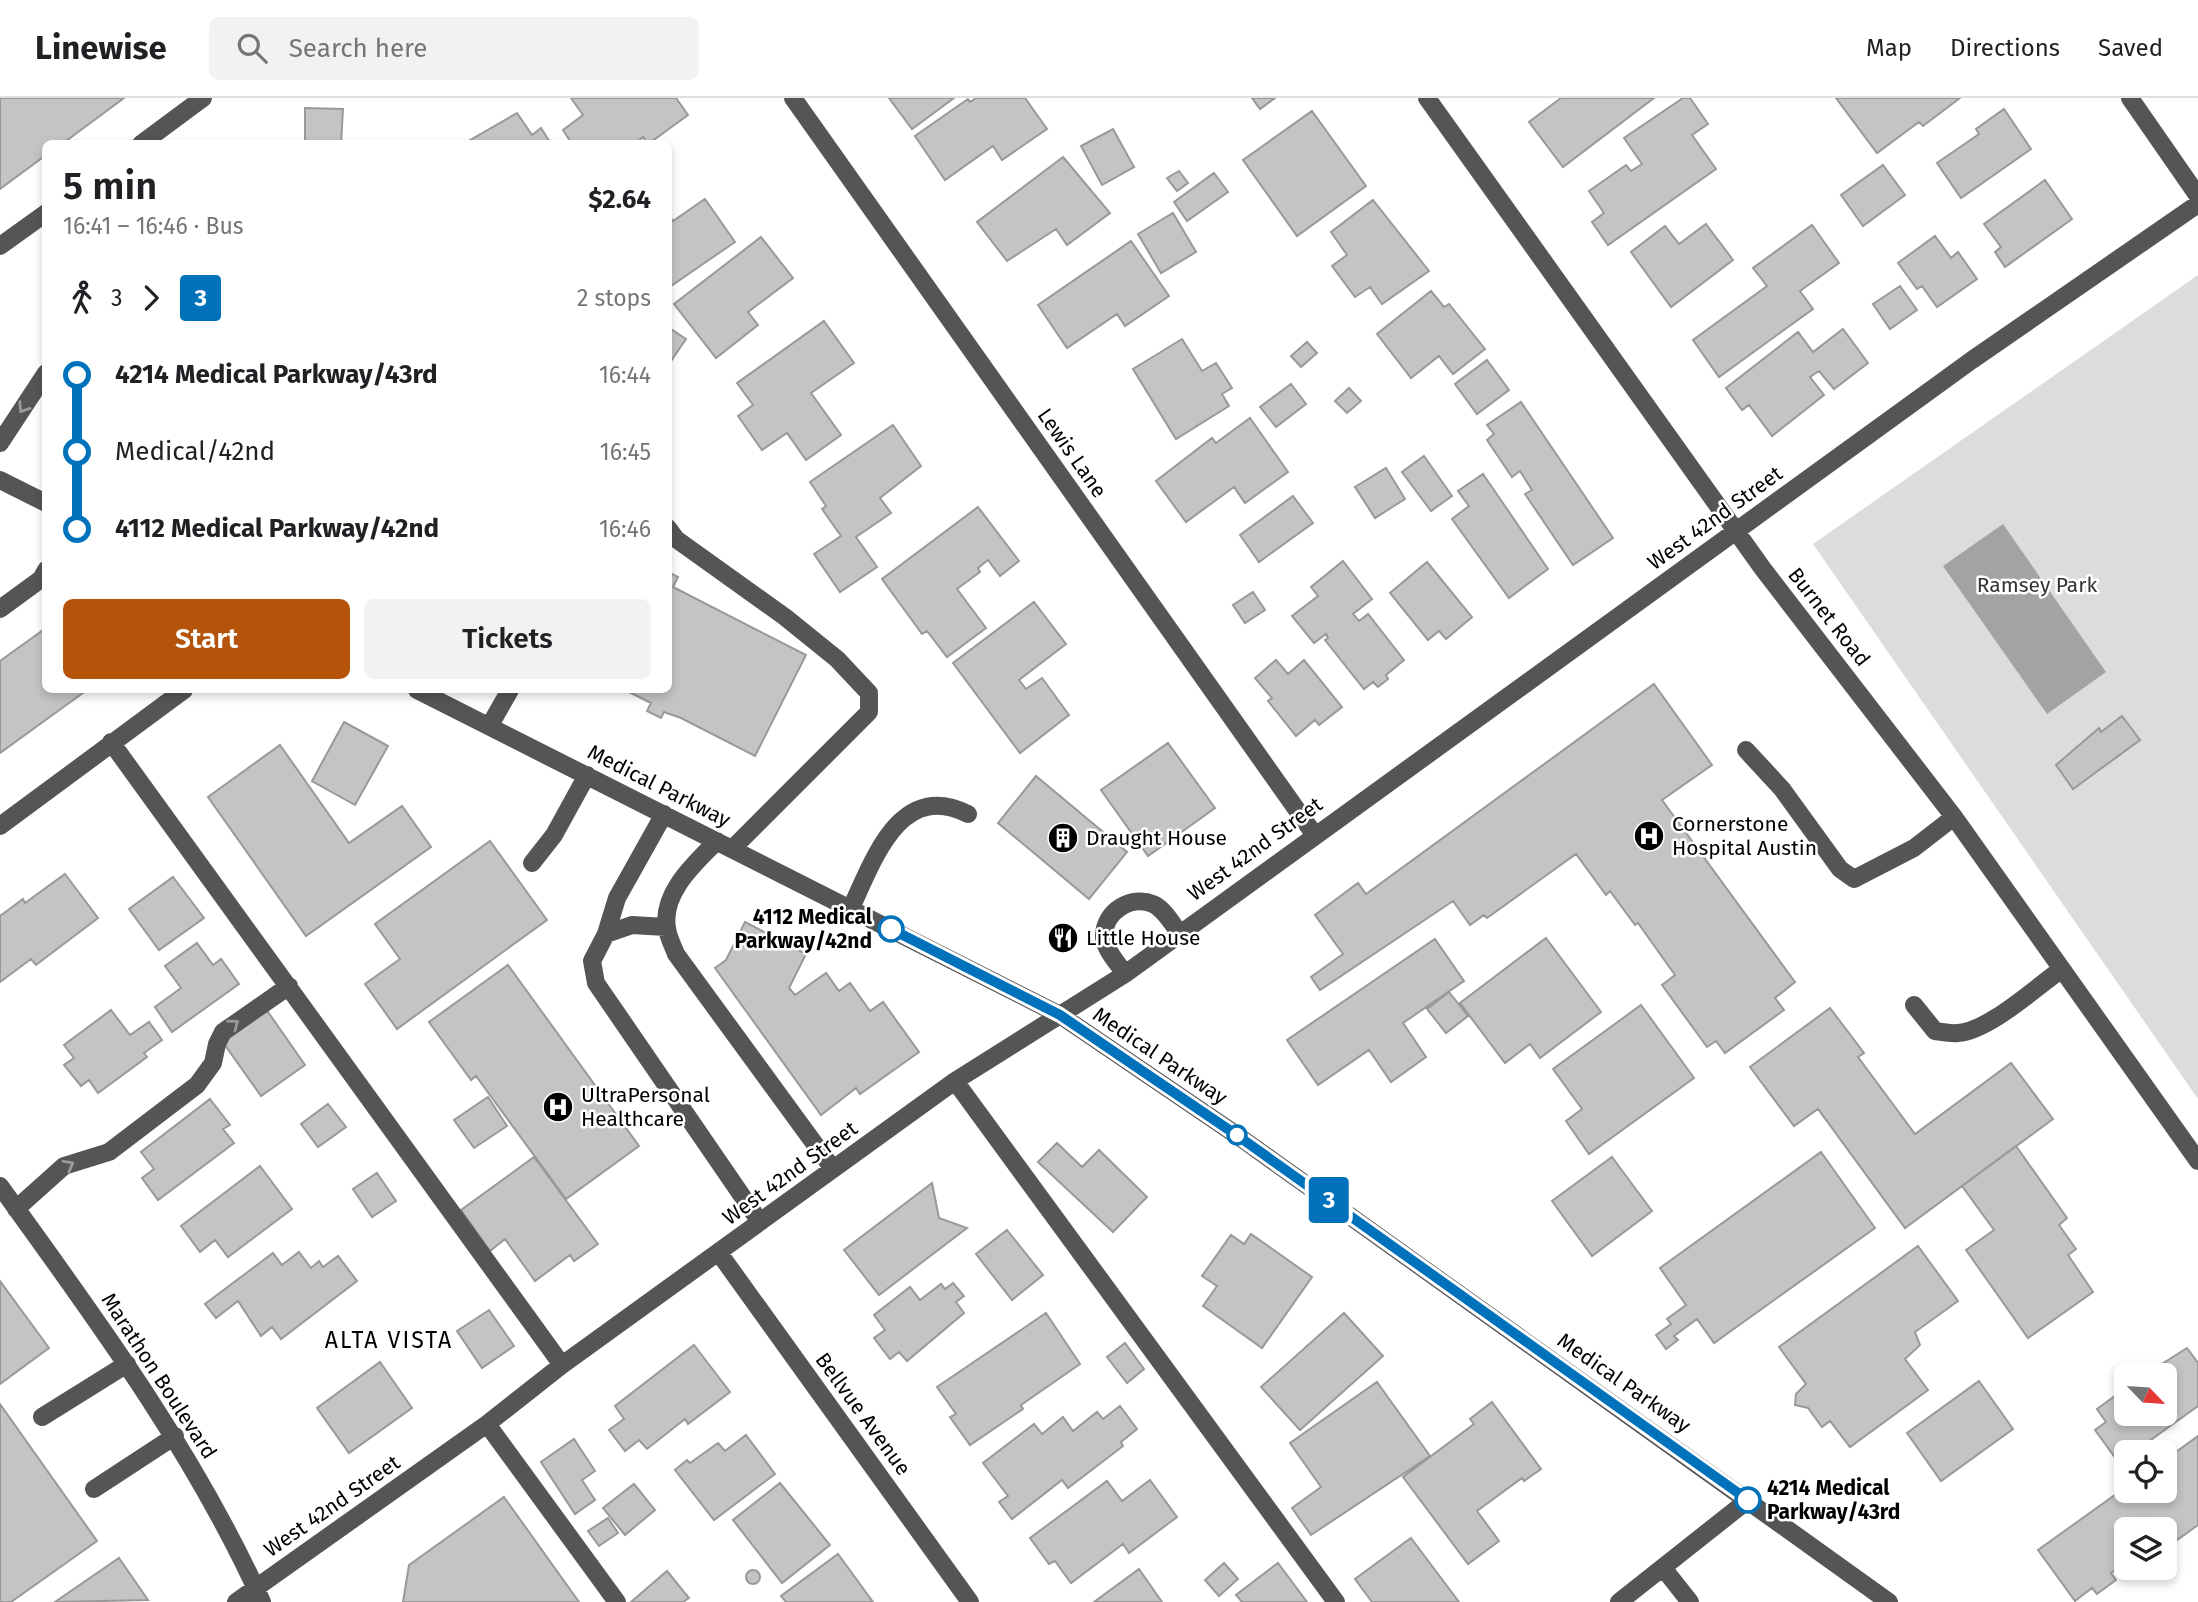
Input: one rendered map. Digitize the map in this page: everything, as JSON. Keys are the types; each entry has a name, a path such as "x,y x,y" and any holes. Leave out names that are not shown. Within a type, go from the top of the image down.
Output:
{"street":[{"path":"146,140 203,98"},
{"name":"Lewis Lane","path":"793,98 1314,834"},
{"name":"Burnet Road","path":"1427,98 1737,531 1954,817 2198,1161"},
{"path":"2130,98 2198,195"},
{"name":"West 42nd Street","path":"236,1602 258,1595 562,1365 833,1169 955,1082 1125,974 1314,834 1972,360 2198,204"},
{"path":"0,246 42,215"},
{"path":"0,443 42,379"},
{"path":"0,481 42,501"},
{"path":"672,534 837,659 869,692 869,712 724,845 689,869 670,899 666,927 676,954 833,1169"},
{"path":"0,609 42,577"},
{"path":"0,826 180,693"},
{"name":"Medical Parkway","path":"423,693 1060,1015 1238,1136 1889,1602"},
{"path":"490,725 508,693"},
{"path":"111,742 562,1365"},
{"path":"1746,750 1782,789 1840,869 1854,879 1914,848 1954,817"},
{"path":"532,863 554,835 587,775"},
{"path":"851,908 876,854 891,831 910,813 929,804 950,806 968,814"},
{"path":"664,814 617,898 606,934 592,961 596,983 760,1222"},
{"path":"1125,974 1105,943 1104,934 1115,911 1133,901 1154,905 1179,933"},
{"path":"606,934 632,925 666,927"},
{"path":"1914,1006 1935,1031 1957,1034 1971,1031 1988,1023 2062,969"},
{"path":"16,1209 64,1166 109,1152 197,1085 214,1063 217,1044 223,1032 289,986"},
{"path":"955,1082 1336,1602"},
{"name":"Marathon Boulevard","path":"0,1186 175,1436 258,1595"},
{"name":"Bellvue Avenue","path":"719,1253 970,1602"},
{"path":"42,1418 127,1364"},
{"path":"487,1424 617,1602"},
{"path":"94,1489 175,1436"},
{"path":"1619,1602 1748,1500"},
{"path":"1664,1569 1690,1602"}],"green space":[{"name":"Ramsey Park","path":"2198,275 2198,1099 1813,544"}],"shaded area":[{"path":"2003,524 2106,672 2047,714 1943,566"}],"building":[{"path":"0,98 124,98 67,140 42,140 42,158 0,189"},
{"path":"571,98 676,98 688,115 654,140 645,140 643,137 639,140 569,140 563,130 583,115"},
{"path":"889,98 954,98 912,129"},
{"path":"976,98 1025,98 1047,129 1002,160 993,146 945,180 915,136 968,99 970,102"},
{"path":"1252,98 1275,98 1260,109"},
{"path":"1561,98 1654,98 1563,167 1529,122"},
{"path":"1683,98 1690,98 1708,124 1692,135 1716,169 1608,245 1592,222 1604,213 1589,191 1626,165 1631,171 1642,164 1624,138"},
{"path":"1836,98 1960,98 1923,126 1919,122 1877,153"},
{"path":"305,108 343,109 341,140 305,140"},
{"path":"2004,109 2031,149 1961,198 1937,163 1979,134 1976,129"},
{"path":"1312,111 1366,186 1297,236 1243,160"},
{"path":"517,113 532,135 541,128 548,140 470,140"},
{"path":"1113,129 1134,167 1102,185 1081,146"},
{"path":"1063,157 1110,213 1067,245 1056,229 1007,261 977,222"},
{"path":"1883,165 1905,195 1863,226 1841,195"},
{"path":"1179,171 1188,183 1177,191 1167,178"},
{"path":"1214,173 1228,192 1187,221 1174,202"},
{"path":"2045,180 2072,219 2005,267 1995,252 2001,247 1984,224"},
{"path":"705,199 735,242 672,285 673,221"},
{"path":"1373,200 1429,271 1382,304 1370,287 1355,297 1332,266 1347,255 1331,232"},
{"path":"1173,213 1196,252 1161,273 1138,234"},
{"path":"1706,224 1733,260 1671,307 1631,252 1665,226 1679,244"},
{"path":"1812,225 1839,263 1800,291 1813,309 1719,377 1693,340 1767,286 1753,268"},
{"path":"1935,236 1951,258 1958,252 1977,279 1937,307 1922,286 1917,289 1898,263"},
{"path":"761,237 793,278 748,312 758,325 716,358 674,304"},
{"path":"1131,241 1169,296 1125,326 1117,314 1067,348 1038,305"},
{"path":"1900,286 1917,310 1890,329 1873,304"},
{"path":"1431,291 1444,307 1449,304 1485,349 1453,374 1439,356 1411,378 1377,334"},
{"path":"824,321 854,363 811,393 841,435 806,460 787,433 762,450 738,416 753,405 737,383"},
{"path":"1843,329 1868,363 1834,389 1819,371 1810,377 1824,395 1772,436 1749,405 1742,410 1726,388 1798,332 1813,352"},
{"path":"672,330 686,339 672,360"},
{"path":"1182,339 1202,371 1216,363 1232,388 1222,394 1229,406 1176,439 1133,369"},
{"path":"1307,342 1317,353 1301,367 1291,356"},
{"path":"1487,360 1509,390 1477,414 1455,384"},
{"path":"1291,384 1306,404 1276,427 1260,407"},
{"path":"1349,388 1361,401 1347,413 1335,401"},
{"path":"1521,402 1613,538 1573,565 1525,494 1532,490 1520,471 1512,477 1487,440 1494,434 1487,425"},
{"path":"1250,418 1288,472 1245,503 1234,487 1186,522 1156,481 1212,438 1216,443"},
{"path":"893,425 921,466 880,498 891,513 856,537 877,567 840,592 814,554 841,536 822,509 826,506 810,482"},
{"path":"1424,456 1452,496 1431,511 1402,472"},
{"path":"1386,468 1405,499 1375,518 1355,487"},
{"path":"1483,474 1548,569 1509,598 1452,519 1469,506 1458,491"},
{"path":"1293,496 1313,523 1259,562 1240,535"},
{"path":"978,507 1019,561 1000,576 988,560 978,568 980,572 957,589 986,628 947,657 927,631 922,634 882,579"},
{"path":"1343,561 1372,599 1353,614 1359,621 1368,614 1404,660 1386,675 1388,679 1378,687 1373,682 1364,689 1325,640 1328,638 1326,634 1314,643 1292,616 1318,596 1311,587"},
{"path":"1427,562 1472,617 1446,639 1439,631 1428,640 1390,593"},
{"path":"672,574 678,577 673,587 806,655 755,756 681,718 664,712 661,718 647,711 651,703 631,693 672,693"},
{"path":"1253,592 1265,610 1245,623 1233,605"},
{"path":"1034,602 1066,644 1019,680 1026,689 1042,678 1069,715 1020,753 953,663"},
{"path":"42,631 42,693 83,693 0,753 0,661"},
{"path":"1276,660 1288,674 1304,660 1342,707 1319,725 1315,720 1296,736 1268,701 1272,698 1255,678"},
{"path":"1654,684 1712,765 1662,800 1795,982 1775,998 1784,1010 1725,1053 1716,1041 1707,1047 1662,985 1675,975 1638,923 1635,925 1610,891 1606,895 1576,854 1487,918 1484,915 1470,925 1453,901 1320,990 1311,977 1343,954 1315,915 1358,883 1366,894"},
{"path":"2122,716 2140,740 2073,789 2056,765 2099,728 2101,732"},
{"path":"344,722 388,746 355,805 312,781"},
{"path":"1168,743 1215,808 1148,856 1101,790"},
{"path":"280,745 349,843 402,806 431,847 306,936 208,797"},
{"name":"Draught House","path":"1036,776 1127,852 1089,899 998,823"},
{"path":"490,841 547,920 397,1029 365,984 400,959 375,924"},
{"path":"65,874 98,918 36,965 31,959 0,982 0,916 23,899 25,903"},
{"path":"173,877 204,918 159,950 129,909"},
{"path":"745,922 806,954 789,988 795,995 826,973 839,991 850,983 870,1011 883,1002 919,1052 860,1094 856,1088 821,1115 715,968 726,960"},
{"path":"1546,938 1601,1012 1540,1058 1530,1044 1505,1063 1460,1003"},
{"path":"1435,939 1464,981 1403,1023 1426,1057 1391,1082 1369,1050 1318,1085 1287,1040"},
{"path":"197,943 213,965 221,959 239,984 172,1032 155,1007 181,988 165,966"},
{"path":"508,965 639,1146 566,1199 476,1076 471,1080 429,1022"},
{"path":"1449,992 1468,1016 1446,1033 1427,1009"},
{"path":"1641,1005 1694,1078 1589,1154 1566,1121 1582,1109 1553,1069"},
{"path":"1830,1008 1864,1053 1858,1057 1915,1134 2011,1063 2053,1119 1905,1228 1818,1109 1794,1126 1750,1067"},
{"path":"266,1009 305,1065 261,1096 222,1041"},
{"path":"111,1010 130,1035 149,1022 162,1040 144,1053 147,1057 98,1093 89,1080 81,1086 64,1065 74,1058 64,1045"},
{"path":"488,1097 507,1126 474,1148 454,1120"},
{"path":"210,1099 230,1125 223,1129 234,1143 158,1200 142,1178 154,1169 141,1152"},
{"path":"328,1104 346,1127 318,1147 301,1124"},
{"path":"1057,1143 1082,1167 1099,1150 1147,1197 1113,1232 1038,1162"},
{"path":"2016,1146 2067,1218 2059,1225 2076,1249 2068,1255 2093,1292 2028,1338 1966,1250 1994,1230 1962,1186"},
{"path":"1821,1152 1875,1228 1714,1343 1697,1319 1674,1336 1678,1340 1666,1349 1656,1335 1671,1324 1667,1319 1686,1305 1660,1268"},
{"path":"534,1157 598,1244 574,1261 570,1255 535,1281 505,1239 490,1251 461,1210"},
{"path":"1612,1157 1652,1211 1592,1256 1552,1201"},
{"path":"260,1166 292,1209 228,1257 215,1240 200,1252 181,1226"},
{"path":"377,1173 396,1201 372,1217 353,1189"},
{"path":"932,1183 939,1218 967,1228 879,1295 844,1250"},
{"path":"1007,1230 1043,1275 1012,1300 976,1254"},
{"path":"1251,1234 1312,1277 1262,1348 1203,1306 1217,1286 1202,1276 1231,1235 1244,1244"},
{"path":"1918,1246 1958,1301 1915,1332 1920,1345 1905,1359 1928,1390 1850,1447 1830,1421 1822,1427 1808,1408 1795,1405 1796,1394 1806,1384 1779,1347"},
{"path":"299,1252 311,1268 319,1261 323,1267 338,1256 357,1281 281,1339 272,1327 261,1336 238,1301 216,1318 205,1304 273,1253 282,1265"},
{"path":"0,1281 49,1348 0,1384"},
{"path":"953,1283 964,1296 956,1302 964,1313 907,1361 899,1352 890,1359 874,1338 885,1330 874,1315 910,1287 920,1300 941,1284 945,1289"},
{"path":"489,1310 514,1346 482,1368 457,1331"},
{"path":"1046,1313 1080,1364 1021,1405 1023,1409 970,1445 950,1417 956,1414 937,1387"},
{"path":"1344,1313 1383,1356 1300,1430 1261,1387"},
{"path":"1125,1343 1144,1369 1127,1383 1107,1357"},
{"path":"694,1345 730,1392 688,1424 685,1419 647,1449 639,1440 625,1451 609,1430 624,1419 615,1406"},
{"path":"2187,1348 2198,1363 2198,1406 2177,1421 2177,1363 2163,1363"},
{"path":"380,1362 412,1408 349,1453 317,1408"},
{"path":"1979,1381 2013,1429 1941,1481 1907,1433"},
{"path":"1377,1382 1430,1456 1311,1535 1292,1508 1321,1487 1290,1443"},
{"path":"2114,1397 2114,1426 2170,1426 2151,1440 2114,1440 2114,1456 2095,1430 2106,1422 2097,1409"},
{"path":"1492,1402 1541,1469 1524,1481 1522,1478 1477,1511 1499,1541 1468,1564 1403,1477 1474,1424 1470,1419"},
{"path":"0,1404 97,1541 11,1602 0,1602"},
{"path":"1120,1406 1137,1429 1121,1442 1123,1446 1068,1488 1062,1480 1012,1519 999,1502 1008,1496 983,1463 1034,1424 1042,1434 1063,1417 1073,1431 1097,1412 1103,1419"},
{"path":"746,1435 775,1474 714,1520 675,1470 718,1443 725,1451"},
{"path":"2198,1436 2198,1525 2177,1540 2177,1517 2114,1517 2114,1571 2111,1573 2116,1580 2097,1594 2092,1588 2075,1601 2038,1550 2114,1496 2114,1503 2177,1503 2177,1451"},
{"path":"574,1439 595,1471 582,1480 595,1500 575,1514 541,1462"},
{"path":"1150,1480 1177,1517 1129,1553 1123,1544 1071,1583 1055,1561 1049,1564 1030,1538 1107,1481 1122,1501"},
{"path":"780,1483 830,1545 782,1583 733,1520"},
{"path":"634,1484 655,1510 625,1535 603,1508"},
{"path":"504,1497 579,1602 403,1602 409,1565"},
{"path":"608,1518 618,1533 599,1546 588,1531"},
{"path":"1411,1538 1459,1602 1372,1602 1355,1579"},
{"path":"838,1554 873,1602 786,1602 781,1596"},
{"path":"119,1558 148,1600 55,1602"},
{"path":"1224,1563 1238,1579 1219,1596 1205,1580"},
{"path":"1278,1563 1307,1602 1242,1602 1236,1595"},
{"path":"1139,1569 1162,1602 1094,1602"},
{"path":"750,1570 756,1570 760,1577 756,1584 750,1584 746,1580 746,1574"},
{"path":"667,1571 689,1598 683,1602 631,1602"}],"bus line":[{"name":"3","path":"891,929 1060,1015 1238,1136 1748,1500"}],"place":[{"name":"Cornerstone Hospital Austin","path":"1649,836"},
{"name":"Draught House","path":"1063,838"},
{"name":"4112 Medical Parkway/42nd","path":"891,929"},
{"name":"Little House","path":"1063,938"},
{"name":"UltraPersonal Healthcare","path":"558,1107"},
{"name":"4214 Medical Parkway/43rd","path":"1748,1500"}],"district":[{"name":"ALTA VISTA","path":"389,1340"}]}
